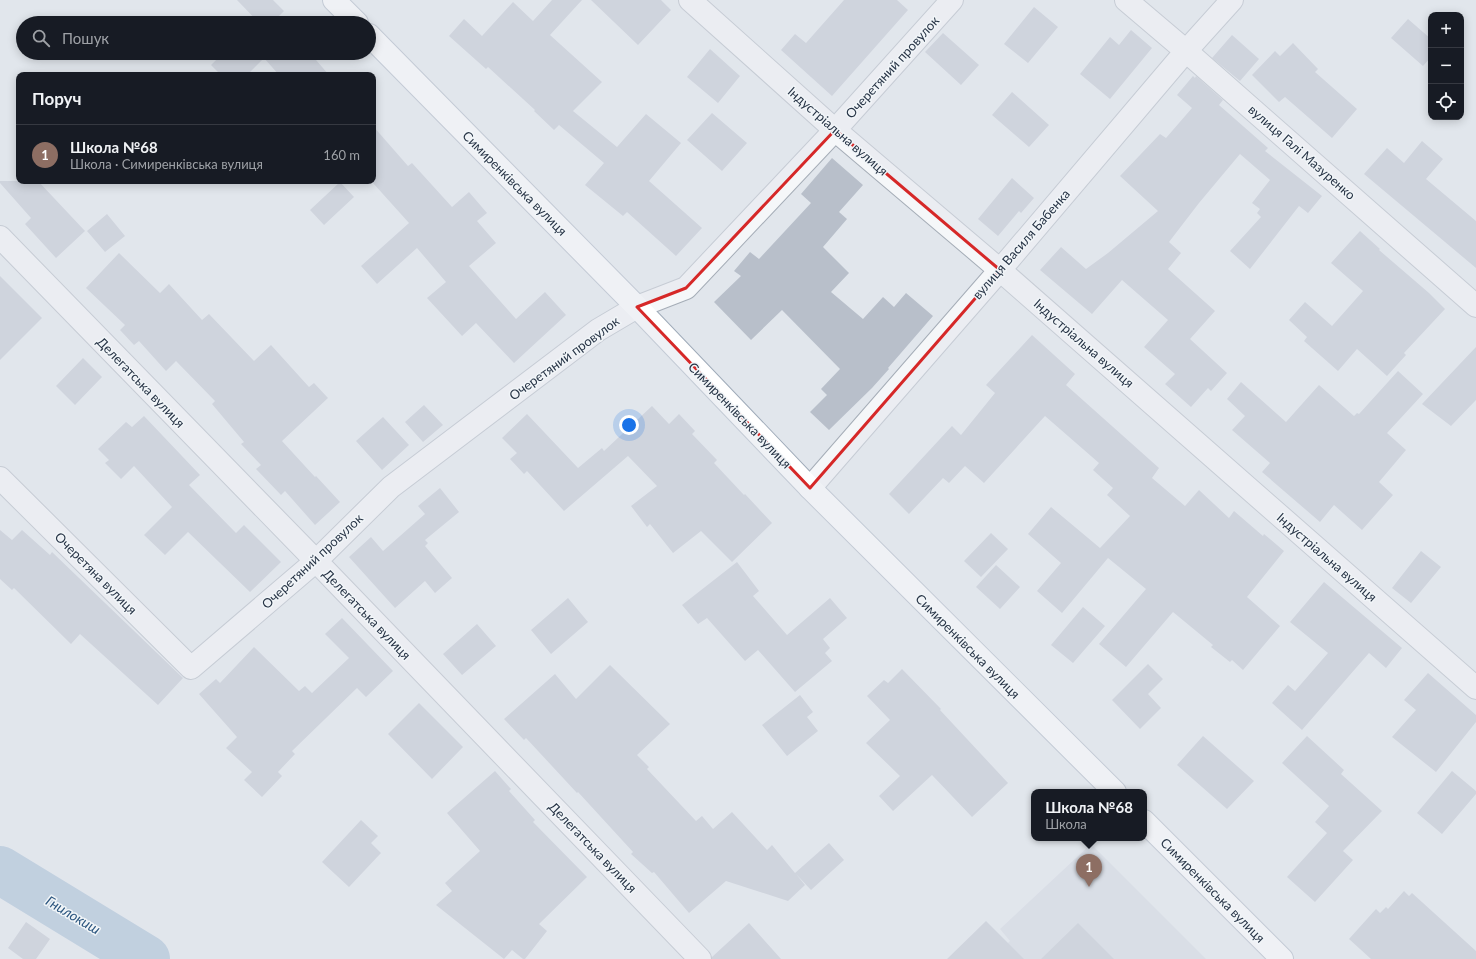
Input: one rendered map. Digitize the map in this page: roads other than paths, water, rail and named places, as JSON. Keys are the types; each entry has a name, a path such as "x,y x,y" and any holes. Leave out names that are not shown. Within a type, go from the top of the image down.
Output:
{"main road":[{"path":"334,0 350,16"},
{"name":"Симиренківська вулиця","path":"376,42 637,307 810,488 1112,789"},
{"name":"Симиренківська вулиця","path":"1147,824 1282,959"}],"street":[{"name":"Індустріальна вулиця","path":"690,0 835,130 1000,270 1476,688"},
{"name":"Очеретяний провулок","path":"191,668 316,561 391,487 598,330 637,307 686,288 835,130 952,0"},
{"name":"вулиця Галі Мазуренко","path":"1126,0 1476,306"},
{"name":"вулиця Василя Бабенка","path":"810,488 1000,270 1186,51 1232,0"},
{"name":"Делегатська вулиця","path":"0,237 316,561 700,959"},
{"name":"Очеретяна вулиця","path":"0,478 191,668"}],"waterway":[{"name":"Гнилокиш","path":"0,870 146,959"}],"place":[{"name":"Школа №68","path":"1089,887"}]}
